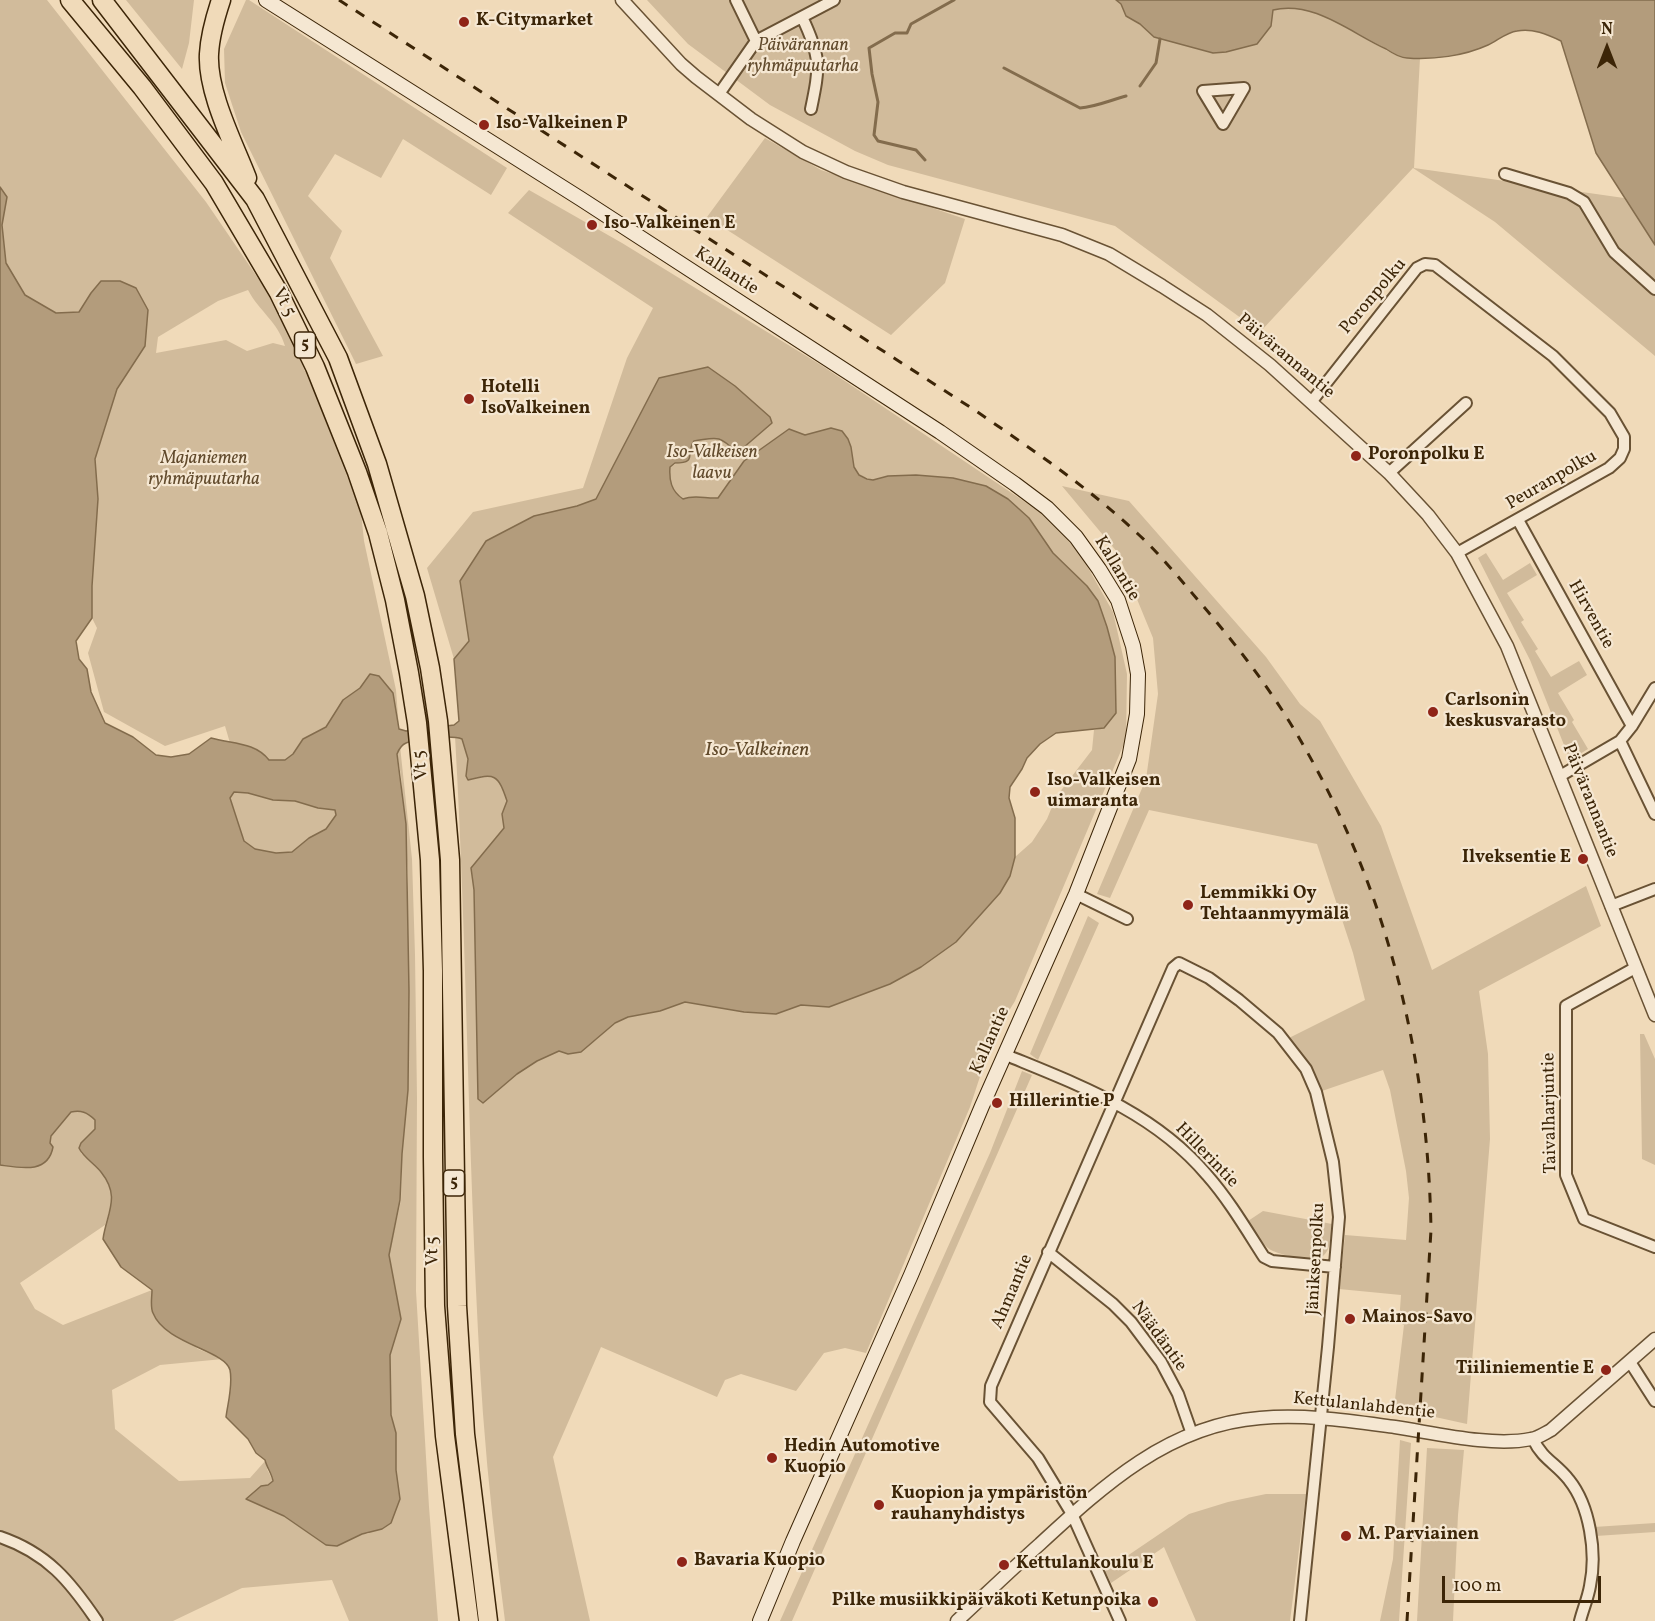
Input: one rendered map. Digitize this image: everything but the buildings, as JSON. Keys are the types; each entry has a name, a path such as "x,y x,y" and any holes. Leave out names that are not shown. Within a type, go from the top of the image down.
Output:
{"highway":[{"path":"65,0 84,18"},
{"name":"Vt 5","path":"69,0 142,87 214,183 279,293 315,367 357,472 378,534 403,642 420,746 429,860 433,960 435,1306 445,1436 469,1621"},
{"name":"Vt 5","path":"102,0 255,199 338,358 377,464 415,596 438,721 450,860 457,1306 465,1434 488,1621"},
{"path":"222,0 211,37 210,72 220,109 255,199"}],"main road":[{"name":"Kallantie","path":"266,0 581,199 996,470 1047,508 1076,537 1118,600 1138,674 1137,714 1129,759 1076,894 760,1621"}],"street":[{"name":"Päivärannantie","path":"622,0 681,64 751,118 804,152 846,172 903,192 1062,235 1109,254 1207,315 1270,364 1389,473 1428,515 1457,553 1508,646 1655,1015"},
{"path":"750,0 739,4 756,41"},
{"path":"719,94 756,41 834,0"},
{"path":"802,17 818,56 818,77 811,109"},
{"path":"1505,174 1569,193 1584,202 1614,252 1655,289"},
{"name":"Poronpolku","path":"1312,401 1417,268 1425,264 1435,265 1533,340"},
{"name":"Peuranpolku","path":"1457,553 1610,468 1620,458 1624,449 1624,437 1610,413 1553,356 1533,340"},
{"path":"1389,473 1466,403"},
{"name":"Hirventie","path":"1518,520 1632,726"},
{"path":"1560,776 1620,741 1655,688"},
{"path":"1620,741 1655,813"},
{"path":"1611,906 1655,889"},
{"path":"1076,894 1127,919"},
{"name":"Ahmantie","path":"1120,1621 1072,1514 1038,1458 990,1402 991,1386 1173,968 1179,963"},
{"name":"Jäniksenpolku","path":"1179,963 1209,978 1239,1000 1278,1033 1306,1069 1316,1092 1333,1162 1339,1217 1300,1621"},
{"name":"Taivalharjuntie","path":"1635,968 1566,1006 1566,1175 1584,1219 1655,1248"},
{"name":"Hillerintie","path":"1006,1055 1115,1102 1153,1125 1206,1173 1264,1257 1272,1261 1335,1267"},
{"name":"Näädäntie","path":"1048,1252 1113,1304 1131,1322 1161,1362 1178,1394 1192,1434"},
{"name":"Kettulanlahdentie","path":"957,1621 1072,1514 1136,1462 1172,1442 1222,1424 1257,1418 1321,1417 1481,1439 1517,1441 1533,1439 1551,1430 1655,1339"},
{"path":"1630,1362 1655,1401"},
{"path":"1533,1439 1539,1453 1569,1480 1583,1503 1592,1545 1591,1584 1580,1621"},
{"path":"0,1537 21,1545 56,1569 76,1590 97,1621"}],"green space":[{"name":"Majaniemen ryhmäpuutarha","path":"0,0 47,0 206,202 262,284 284,323 315,394 361,512 364,541 396,690 399,729 370,674 360,688 343,700 326,727 303,739 293,754 285,760 269,760 256,749 230,743 225,726 165,746 104,712 88,653 97,628 92,618 98,499 95,459 117,389 145,346 101,281 80,312 56,313 25,295 6,263 2,225 7,197 0,187","holes":["248,290 278,330 285,346 273,343 247,351 226,340 156,353 158,337 218,301"]},
{"path":"126,0 194,0 189,43 182,69"},
{"path":"246,0 507,168 491,195 403,139 381,178 335,154 308,196 342,231 330,258 383,356 356,364 241,132 225,83 224,49"},
{"name":"Päivärannan ryhmäpuutarha","path":"647,0 1116,0 1121,4 1126,16 1140,24 1154,37 1213,53 1271,26 1273,10 1288,8 1317,13 1397,56 1420,58 1414,168 1624,198 1655,245 1655,356 1495,222 1413,168 1260,332 1115,226 888,165 855,151 770,105 688,44"},
{"path":"765,138 821,170 965,219 945,283 891,335 707,217"},
{"name":"Iso-Valkeisen laavu","path":"529,190 622,243 821,365 1049,518 1082,557 1113,612 1127,674 1126,739 1015,1001 993,1037 970,1107 866,1353 845,1348 824,1353 796,1391 741,1374 725,1380 717,1397 601,1347 553,1457 590,1621 505,1621 487,1466 478,1329 455,736 463,739 468,759 466,776 468,779 495,778 501,785 507,801 502,814 504,828 471,868 474,890 478,1099 483,1103 517,1074 537,1061 559,1051 568,1054 596,1040 615,1023 628,1017 660,1011 685,1002 744,1012 776,1014 801,1005 829,1007 890,984 921,967 956,942 1000,893 1010,876 1015,857 1032,842 1047,819 1056,797 1092,750 1094,730 1104,728 1115,657 1098,601 873,480 859,475 854,467 744,461 719,498 683,499 672,485 670,467 691,456 691,445 694,440 714,437 723,439 730,447 743,448 702,429 596,499 577,506 454,659 427,568 473,512 583,488 627,358 653,308 508,213"},
{"path":"1062,486 1129,501 1266,657 1300,704 1320,721 1381,826 1432,970 1586,886 1601,926 1479,991 1488,1054 1490,1139 1467,1424 1394,1408 1404,1325 1399,1323 1401,1295 1339,1289 1345,1235 1406,1240 1409,1198 1390,1090 1383,1070 1322,1091 1309,1063 1289,1038 1365,1000 1353,953 1317,844 1149,810 1110,898 1097,894 1146,779 1158,694 1153,638 1118,553"},
{"path":"1486,553 1503,580 1530,563 1537,575 1507,593 1524,620 1521,622 1538,649 1535,651 1551,677 1579,661 1587,675 1558,693 1588,749 1570,760 1530,660 1478,558"},
{"path":"400,746 412,859 415,955 416,1291 438,1621 349,1621 332,1580 242,1588 173,1621 0,1621 0,1165 21,1168 50,1143 51,1136 71,1112 84,1112 95,1120 95,1129 82,1143 81,1153 101,1172 111,1186 113,1200 105,1225 20,1283 35,1309 63,1325 152,1290 152,1312 198,1349 223,1359 160,1365 112,1390 115,1429 179,1481 250,1478 266,1460 267,1469 273,1481 268,1485 268,1510 284,1516 326,1545 337,1546 362,1534 368,1534 400,1499 396,1470 396,1433 391,1415 390,1355 401,1319 389,1255 401,1200 402,1154 408,1090 408,874 401,775 397,754"},
{"path":"234,792 248,793 273,800 295,801 335,810 336,815 326,829 309,838 292,852 276,853 255,849 244,841 230,798"},
{"path":"1088,916 1099,923 1038,1060 1030,1054"},
{"path":"1640,1034 1644,1034 1655,1059 1655,1165 1642,1159"},
{"path":"1022,1071 1032,1075 792,1621 780,1621 990,1153"},
{"path":"1263,1211 1332,1224 1328,1250 1323,1256 1312,1259 1272,1251 1260,1239 1248,1221"},
{"path":"1400,1440 1411,1443 1399,1621 1380,1621 1393,1559"},
{"path":"1427,1448 1464,1450 1458,1515 1453,1621 1417,1621"},
{"path":"1266,1494 1306,1494 1290,1621 1196,1621 1164,1547 1111,1583 1105,1571 1189,1514 1228,1502"},
{"path":"1655,1523 1655,1532 1596,1536 1594,1527"}],"water":[{"path":"1116,0 1655,0 1655,245 1596,153 1561,41 1556,38 1539,32 1523,30 1510,33 1479,49 1459,54 1404,58 1331,20 1303,10 1288,8 1273,10 1271,26 1257,44 1213,53 1154,37 1140,24 1126,16 1121,4"},
{"name":"Iso-Valkeinen","path":"0,187 7,197 2,225 6,263 25,295 56,313 79,312 101,281 120,281 136,288 148,310 145,346 117,389 95,459 98,499 92,618 76,641 79,659 87,669 91,692 105,723 133,737 156,755 171,757 189,754 211,738 243,744 257,750 269,760 285,760 293,754 303,739 326,727 343,700 360,688 370,674 379,676 393,693 399,729 406,731 454,725 459,721 454,659 469,641 460,581 486,541 534,516 596,499 659,378 708,367 735,386 770,417 772,423 743,448 735,451 725,442 716,439 694,441 689,459 670,467 672,485 683,499 718,498 744,461 789,429 805,435 831,428 842,431 848,439 854,467 859,475 867,479 916,475 953,478 986,486 1008,499 1029,518 1053,553 1087,586 1098,601 1115,657 1116,713 1104,728 1056,733 1040,744 1027,758 1010,787 1009,798 1015,818 1015,857 1010,876 1000,893 956,942 921,967 890,984 829,1007 801,1005 776,1014 744,1012 685,1002 660,1011 628,1017 615,1023 581,1052 568,1054 559,1051 537,1061 517,1074 483,1103 478,1099 474,890 471,868 504,828 502,814 507,801 501,785 494,778 490,776 468,780 466,776 468,759 462,739 425,738 411,741 400,747 397,754 406,824 408,1090 400,1200 389,1255 401,1319 390,1355 391,1415 396,1433 396,1470 400,1499 391,1523 382,1529 362,1534 337,1546 326,1545 284,1516 246,1499 261,1486 273,1481 265,1460 256,1453 248,1439 226,1417 231,1388 230,1370 226,1363 218,1357 181,1339 160,1324 152,1311 152,1290 121,1267 103,1239 111,1205 110,1189 101,1172 79,1148 95,1129 95,1120 84,1112 71,1112 51,1136 50,1143 53,1147 46,1162 25,1168 0,1165","holes":["234,792 248,793 273,800 295,801 335,810 336,815 326,829 309,838 292,852 276,853 255,849 244,841 230,798"]}],"waterway":[{"path":"925,160 916,150 878,141 874,135 878,102 869,48 895,33 907,33 911,24 954,0"},
{"path":"1140,86 1156,63 1160,39"},
{"path":"1004,68 1080,108 1126,96"}],"railway":[{"path":"339,0 973,409 1058,469 1099,500 1155,551 1228,637 1274,699 1295,731 1327,789 1354,848 1377,909 1396,972 1411,1035 1421,1099 1428,1164 1431,1230 1407,1621"}],"place":[{"name":"K-Citymarket","path":"464,22"},
{"name":"Iso-Valkeinen P","path":"484,125"},
{"name":"Iso-Valkeinen E","path":"592,225"},
{"name":"Hotelli IsoValkeinen","path":"469,399"},
{"name":"Poronpolku E","path":"1356,456"},
{"name":"Carlsonin keskusvarasto","path":"1433,712"},
{"name":"Iso-Valkeisen uimaranta","path":"1035,792"},
{"name":"Ilveksentie E","path":"1583,859"},
{"name":"Lemmikki Oy Tehtaanmyymälä","path":"1188,905"},
{"name":"Hillerintie P","path":"997,1103"},
{"name":"Mainos-Savo","path":"1350,1319"},
{"name":"Tiiliniementie E","path":"1606,1370"},
{"name":"Hedin Automotive Kuopio","path":"772,1458"},
{"name":"Kuopion ja ympäristön rauhanyhdistys","path":"879,1505"},
{"name":"M. Parviainen","path":"1346,1536"},
{"name":"Bavaria Kuopio","path":"682,1562"},
{"name":"Kettulankoulu E","path":"1004,1565"},
{"name":"Pilke musiikkipäiväkoti Ketunpoika","path":"1153,1602"}]}
